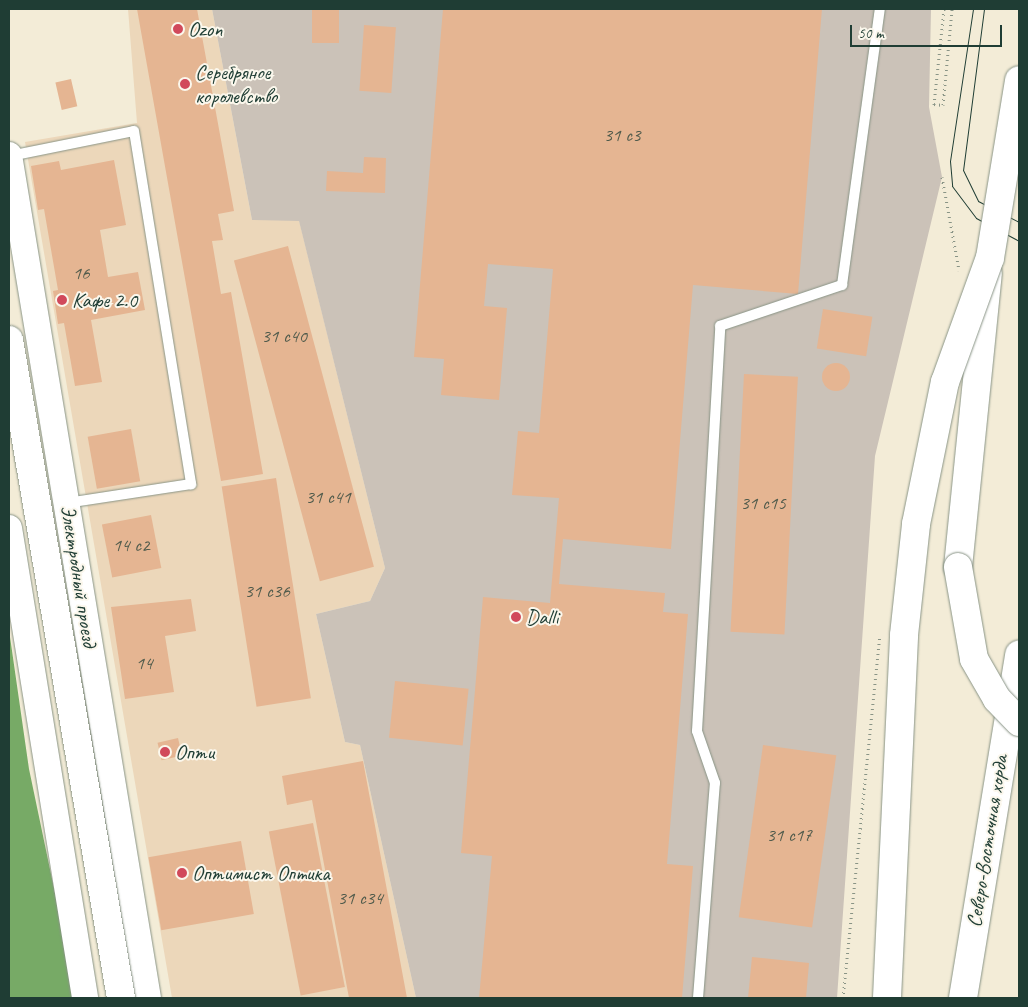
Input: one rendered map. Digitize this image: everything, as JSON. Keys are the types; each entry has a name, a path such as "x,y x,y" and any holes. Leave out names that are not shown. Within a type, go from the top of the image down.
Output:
{"main road":[{"path":"1019,80 990,258 958,567 963,617 974,659 997,699 1019,722"},
{"path":"887,998 904,635 916,524 945,382 990,258"},
{"path":"9,340 122,998"},
{"name":"Северо-Восточная хорда","path":"963,998 1019,655"}],"street":[{"name":"Электродный проезд","path":"9,156 148,998"},
{"path":"10,534 19,554 46,561 62,550 72,531"},
{"path":"10,534 85,998"},
{"path":"69,908 74,882 82,875 106,874 130,892"}],"lane":[{"path":"698,998 715,783 697,731 720,326 842,285 880,9"},
{"path":"9,156 134,131 191,484 67,503"}],"path":[{"path":"944,9 934,104 943,105 952,9"}],"shaded area":[{"path":"128,9 212,9 252,220 299,220 385,568 370,601 316,614 345,742 360,745 416,998 172,998 25,142 137,123"},
{"path":"212,9 931,9 929,107 942,177 875,456 837,998 416,998 360,745 345,742 316,614 370,601 385,568 299,221 252,220"}],"green space":[{"path":"9,630 29,769 77,998 9,998"}],"building":[{"path":"137,9 197,9 234,211 218,214 223,240 212,241 221,294 231,292 263,474 221,481"},
{"path":"312,9 339,9 339,43 312,43"},
{"path":"443,9 822,9 798,294 693,285 671,549 563,539 559,584 665,593 663,612 688,614 667,864 693,866 682,998 479,998 492,856 461,853 483,597 550,603 559,498 512,495 518,431 539,433 553,269 488,264 484,306 507,308 499,400 441,395 444,359 414,357"},
{"path":"364,25 396,27 391,93 359,91"},
{"path":"71,79 77,106 62,110 55,83"},
{"path":"364,157 386,158 385,193 326,191 327,171 363,173"},
{"path":"114,160 126,225 100,230 108,277 138,272 145,310 91,320 102,382 75,386 64,323 58,324 53,291 58,290 44,209 38,210 31,166 59,161 61,170"},
{"path":"288,246 374,567 320,581 234,260"},
{"path":"823,309 872,317 866,356 817,349"},
{"path":"836,363 846,367 850,377 846,387 836,391 826,387 822,377 826,367"},
{"path":"744,374 798,377 784,634 730,632"},
{"path":"131,429 140,481 97,489 88,437"},
{"path":"276,478 311,698 257,707 222,487"},
{"path":"151,515 161,568 112,578 102,525"},
{"path":"191,599 196,631 165,636 174,692 125,699 111,607"},
{"path":"395,681 469,689 463,745 389,738"},
{"path":"178,738 182,756 162,760 158,743"},
{"path":"763,745 836,755 812,928 739,917"},
{"path":"363,761 407,998 349,998 312,800 287,805 282,776"},
{"path":"313,823 345,987 301,996 269,832"},
{"path":"241,841 254,914 161,930 148,857"},
{"path":"752,957 809,963 806,998 748,998"}],"tram line":[{"path":"973,9 950,161 952,186 976,218 1019,241"},
{"path":"984,9 963,170 978,201 1019,222"}],"place":[{"name":"Ozon","path":"178,29"},
{"name":"Серебряное королевство","path":"185,84"},
{"name":"Кафе 2.0","path":"62,300"},
{"name":"Dalli","path":"516,617"},
{"name":"Опти","path":"165,752"},
{"name":"Оптимист Оптика","path":"182,873"}]}
